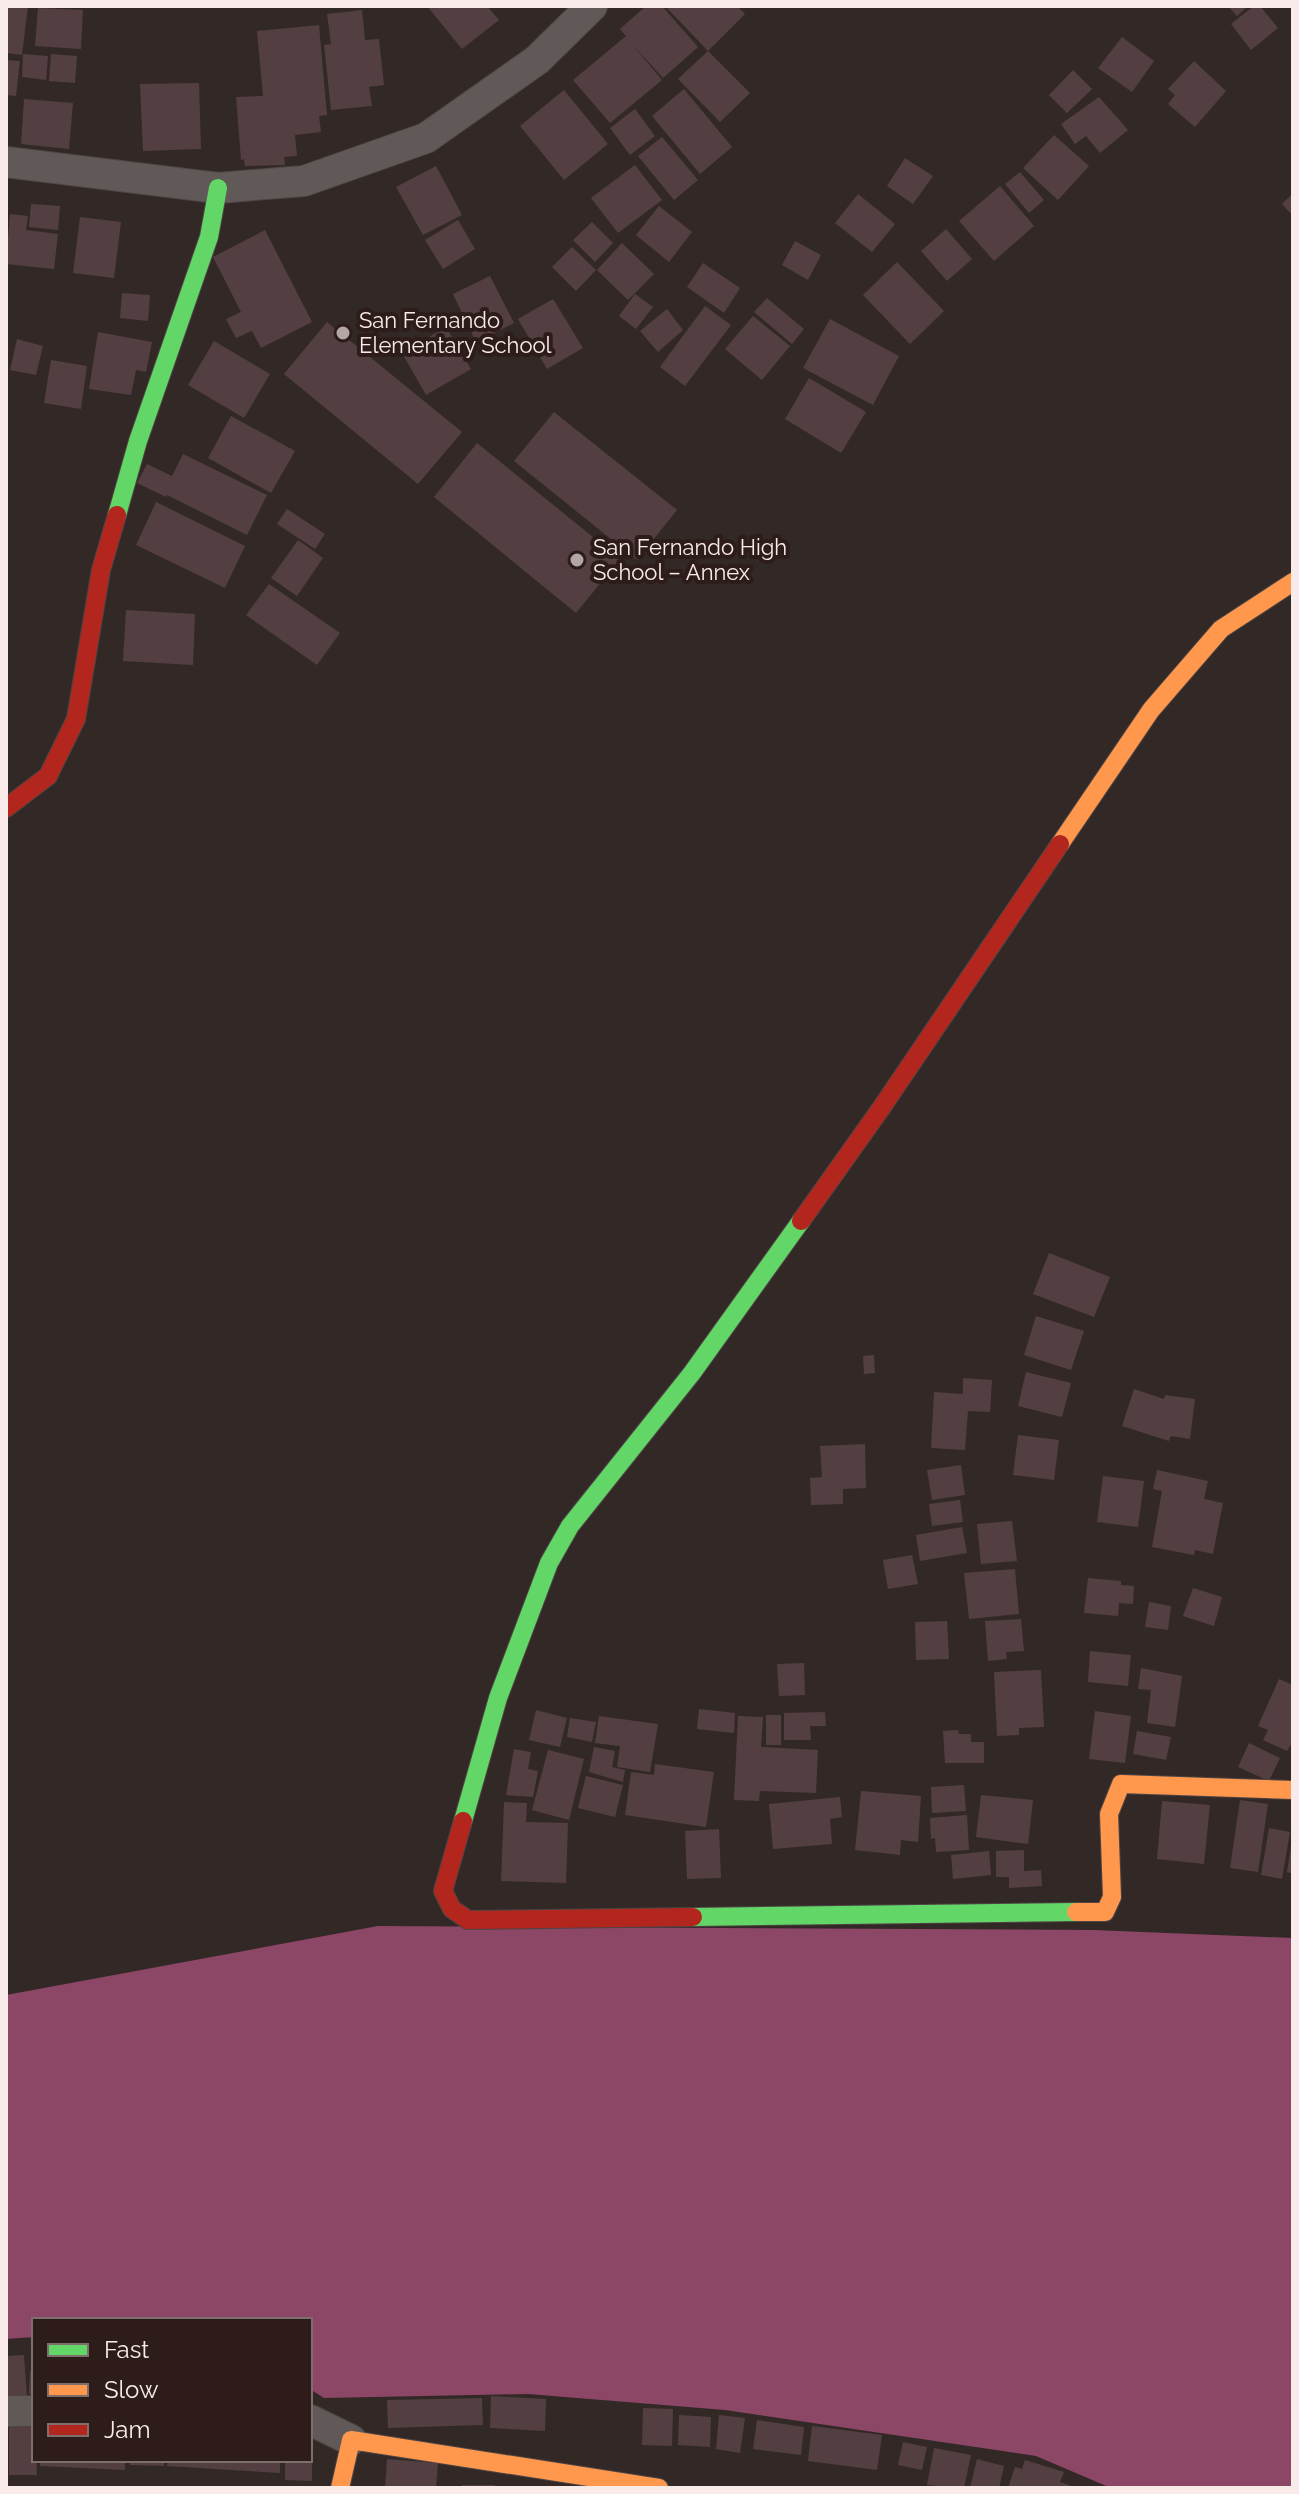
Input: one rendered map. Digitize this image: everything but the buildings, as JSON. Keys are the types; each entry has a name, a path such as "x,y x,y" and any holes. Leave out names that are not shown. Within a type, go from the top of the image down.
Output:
{"street":[{"path":"6,162 218,188 304,181 426,138 537,60 592,6"},
{"path":"6,808 48,776 76,719 101,570 138,441 209,237 218,188"},
{"path":"1293,582 1221,629 1151,710 882,1107 692,1373 570,1526 549,1563 498,1698 443,1891 452,1909 468,1920 1105,1912 1112,1897 1109,1814 1121,1784 1293,1790"},
{"path":"6,2411 32,2411"},
{"path":"312,2421 351,2440 659,2488"},
{"path":"340,2488 351,2440"}],"shaded area":[{"path":"378,1926 1093,1930 1293,1938 1293,2488 1111,2488 1036,2456 725,2410 528,2394 324,2398 312,2390 312,2318 32,2318 32,2337 6,2339 6,1995"}],"traffic: fast":[{"path":"117,515 138,441 209,237 218,188"},
{"path":"463,1821 498,1698 549,1563 570,1526 692,1373 801,1221"},
{"path":"693,1917 1076,1912"}],"traffic: slow":[{"path":"1060,844 1151,710 1221,629 1293,582"},
{"path":"1076,1912 1105,1912 1112,1897 1109,1814 1121,1784 1293,1790"},
{"path":"340,2488 351,2440 659,2488"}],"traffic: jam":[{"path":"6,808 48,776 76,719 101,570 117,515"},
{"path":"801,1221 1060,844"},
{"path":"463,1821 443,1891 452,1909 468,1920 693,1917"}],"place":[{"name":"San Fernando Elementary School","path":"343,333"},
{"name":"San Fernando High School – Annex","path":"577,560"}]}
